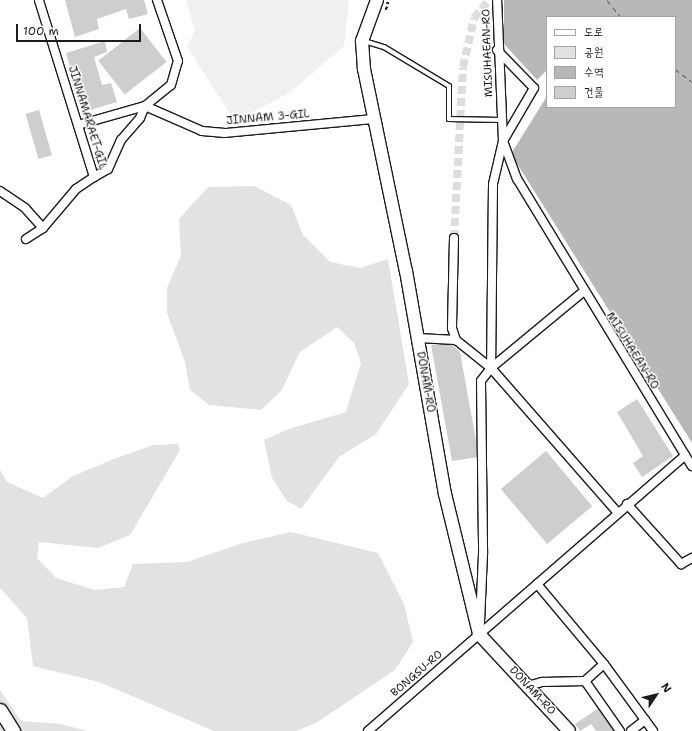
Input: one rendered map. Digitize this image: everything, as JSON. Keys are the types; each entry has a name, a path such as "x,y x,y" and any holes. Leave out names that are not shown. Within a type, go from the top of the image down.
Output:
{"main road":[{"name":"DONAM-RO","path":"377,0 362,41 374,119 418,338 445,494 480,634 569,731"},
{"path":"0,710 13,731"}],"street":[{"name":"JINNAMARAET-GIL","path":"26,239 43,228 76,189 94,177 39,0"},
{"path":"78,125 145,106 171,85 178,61 157,0"},
{"name":"MISUHAEAN-RO","path":"497,0 497,50 503,141 517,179 583,292 692,466"},
{"path":"491,368 493,184 503,141 534,88 497,50"},
{"path":"94,177 108,169 121,140 140,118 145,106"},
{"name":"JINNAM 3-GIL","path":"145,106 202,131 225,133 374,119"},
{"path":"0,191 25,208 43,228"},
{"path":"454,238 452,328 456,340 491,368 617,512"},
{"path":"480,634 483,554 481,381 491,368 583,292"},
{"path":"418,338 456,340"},
{"path":"480,634 617,512 685,455"},
{"path":"627,504 681,564 692,558"},
{"path":"537,584 604,664 653,731"},
{"name":"BONGSU-RO","path":"368,731 480,634"},
{"path":"527,686 542,682 585,681 604,664"},
{"path":"585,681 620,731"},
{"path":"631,731 645,720"}],"lane":[{"path":"362,41 384,47 448,86 449,119 501,120"}],"shaded area":[{"path":"186,0 349,0 344,46 289,93 235,121 187,47 195,31"}],"green space":[{"path":"254,186 291,205 303,235 330,262 360,268 388,259 409,384 376,434 339,457 301,509 287,501 272,478 264,440 289,429 346,412 361,363 354,343 337,327 300,352 281,391 261,410 209,405 190,390 185,362 167,313 167,288 181,256 179,219 208,187"},
{"path":"178,444 180,450 130,535 98,548 39,542 37,558 56,578 95,590 124,587 133,564 187,562 243,543 291,532 378,553 404,604 413,642 395,670 316,723 296,731 214,731 99,682 33,666 27,618 0,588 0,470 7,482 43,498 73,476 114,459 153,445"},
{"path":"0,690 21,721 60,724 88,731 0,731"}],"water":[{"path":"504,0 692,0 692,443 511,154 546,98 546,108 676,108 676,16 546,16 546,71 537,80 504,44"}],"building":[{"path":"65,0 144,0 148,14 129,19 126,9 97,19 99,29 75,37"},
{"path":"140,28 166,62 125,95 98,61"},
{"path":"105,41 107,52 94,57 102,85 111,83 117,102 83,112 66,53"},
{"path":"39,110 52,155 38,159 26,114"},
{"path":"449,342 460,352 479,457 452,461 431,345"},
{"path":"637,399 673,456 642,477 633,463 643,456 617,412"},
{"path":"546,451 592,506 547,544 501,489"},
{"path":"600,707 616,731 596,731 591,724 580,731 575,724"}],"ferry route":[{"path":"607,0 620,16"},
{"path":"676,70 692,82"}],"tunnel":[{"path":"454,238 463,67 474,18 489,0"}]}
